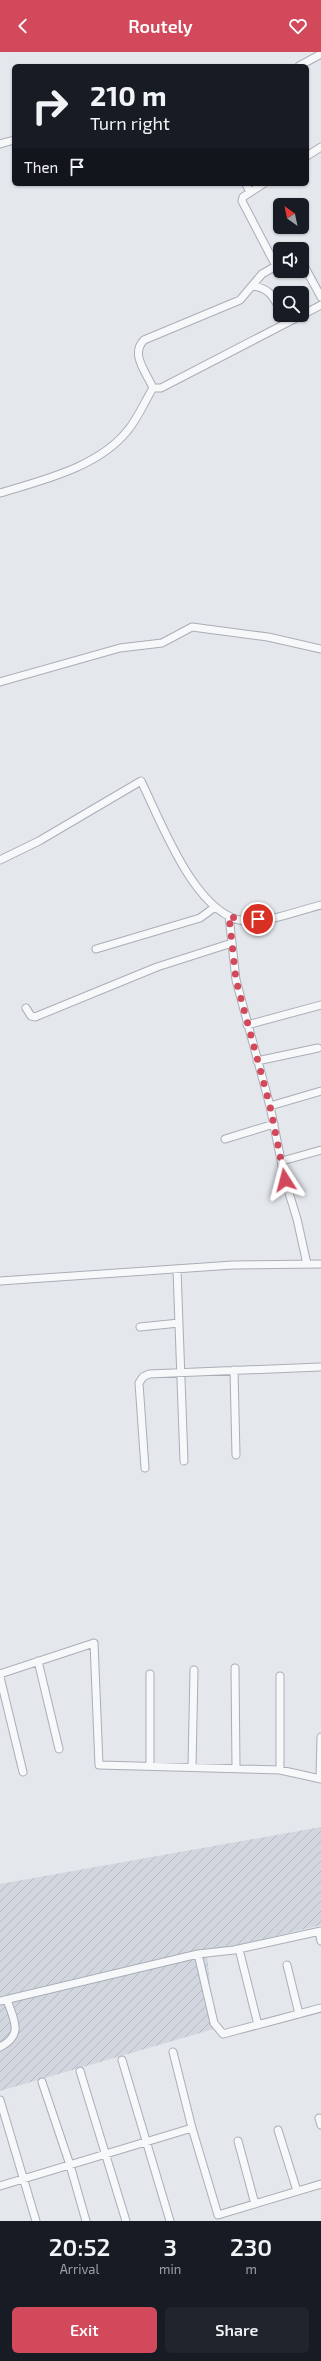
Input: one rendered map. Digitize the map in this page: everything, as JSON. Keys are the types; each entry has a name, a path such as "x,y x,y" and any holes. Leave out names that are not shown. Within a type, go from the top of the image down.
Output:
{"street":[{"path":"303,64 321,54"},
{"path":"0,144 12,141"},
{"path":"309,155 321,147"},
{"path":"247,186 250,192"},
{"path":"153,388 137,356 138,346 144,340 240,300 262,274 276,266 242,201 243,197 260,186"},
{"path":"309,275 321,297"},
{"path":"252,286 263,287 270,291 273,296"},
{"path":"309,311 321,305"},
{"path":"153,388 160,388 288,322"},
{"path":"0,493 92,462 115,444 129,430 153,388"},
{"path":"0,682 120,648 162,643 192,627 268,637 321,650"},
{"path":"0,860 39,841 141,781 188,878 220,913 244,921 273,918 321,905"},
{"path":"96,949 200,918 215,907"},
{"path":"229,916 236,980 270,1106 307,1264"},
{"path":"26,1008 31,1016 35,1017 157,967 232,943"},
{"path":"247,1024 321,1005"},
{"path":"257,1061 318,1048"},
{"path":"270,1106 321,1091"},
{"path":"225,1139 274,1124"},
{"path":"282,1161 321,1150"},
{"path":"0,1280 177,1270 233,1265 321,1264"},
{"path":"177,1270 184,1461"},
{"path":"140,1327 179,1323"},
{"path":"145,1468 139,1383 143,1376 149,1374 181,1372 320,1366"},
{"path":"234,1370 236,1455"},
{"path":"0,1674 94,1643 99,1765 280,1770 321,1779 321,1737"},
{"path":"38,1661 59,1749"},
{"path":"235,1668 236,1768"},
{"path":"192,1767 194,1670"},
{"path":"150,1674 150,1766"},
{"path":"280,1676 280,1770"},
{"path":"0,1677 23,1772"},
{"path":"0,2047 10,2042 15,2035 15,2025 4,2001 198,1954 239,1949 320,1932 321,1941"},
{"path":"239,1949 258,2025"},
{"path":"198,1954 215,2027 226,2034 321,2008"},
{"path":"287,1965 299,2014"},
{"path":"173,2052 192,2128 218,2215 321,2184"},
{"path":"122,2060 170,2221"},
{"path":"80,2071 126,2221"},
{"path":"42,2082 70,2165 86,2221"},
{"path":"0,2100 36,2221"},
{"path":"0,2186 192,2128"},
{"path":"278,2130 297,2191"},
{"path":"238,2141 255,2204"}],"shaded area":[{"path":"321,1827 321,1925 207,1953 214,2029 0,2091 0,1884"}],"route":[{"path":"258,919 244,921 229,916 236,980 270,1106 285,1180"}]}
